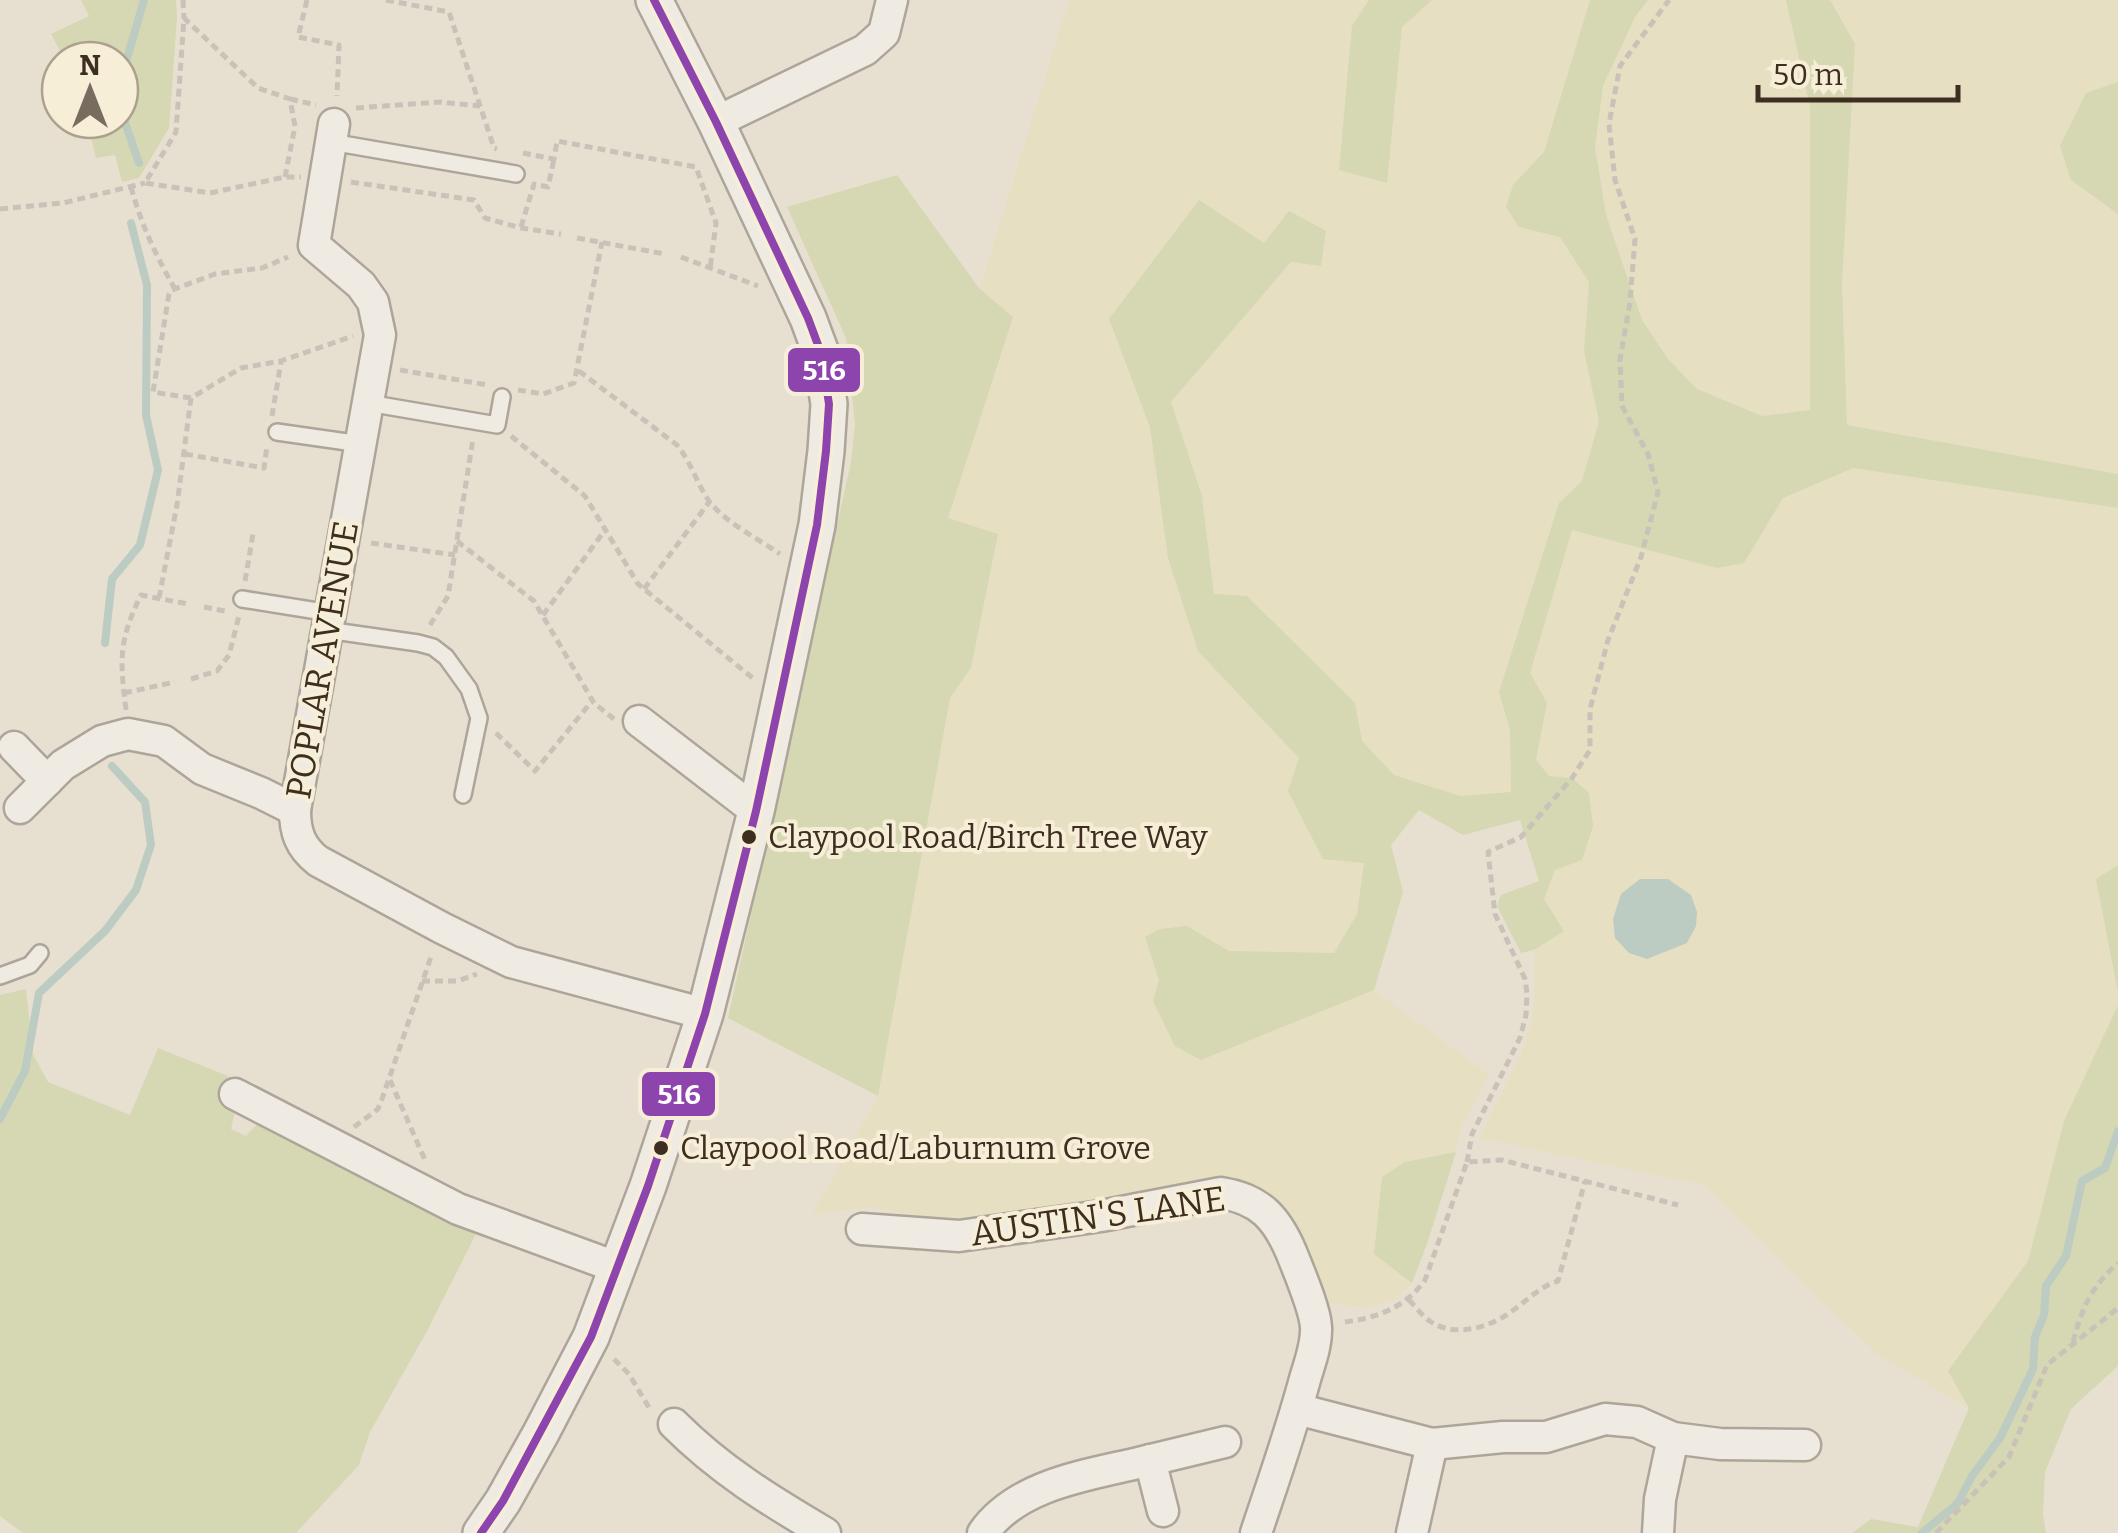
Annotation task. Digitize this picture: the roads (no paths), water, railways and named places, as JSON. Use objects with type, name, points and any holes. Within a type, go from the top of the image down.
[{"type":"street","points":[[480,1533],[541,1434],[591,1337],[648,1186],[704,1014],[780,701],[807,573],[826,451],[829,404],[822,353],[716,122],[654,0]]},
{"type":"street","points":[[716,122],[865,50],[884,33],[892,0]]},
{"type":"street","name":"POPLAR AVENUE","points":[[334,125],[314,245],[361,285],[373,302],[380,335],[295,810],[300,841],[318,861],[511,962],[704,1014]]},
{"type":"street","points":[[639,720],[756,811]]},
{"type":"street","points":[[20,808],[63,765],[102,742],[128,734],[164,740],[202,769],[295,810]]},
{"type":"street","points":[[14,747],[48,781]]},
{"type":"street","points":[[243,1108],[331,1144],[488,1222],[616,1267]]},
{"type":"street","name":"AUSTIN'S LANE","points":[[862,1229],[959,1236],[1101,1216],[1221,1192],[1256,1202],[1287,1242],[1316,1324],[1315,1343],[1297,1408]]},
{"type":"street","points":[[1256,1533],[1297,1408],[1432,1444],[1503,1436],[1546,1438],[1605,1419],[1637,1422],[1672,1438],[1720,1444],[1767,1431],[1805,1444]]},
{"type":"street","points":[[690,1428],[750,1488],[815,1531]]},
{"type":"street","points":[[1658,1533],[1660,1498],[1672,1438]]},
{"type":"street","points":[[982,1533],[1016,1502],[1044,1488],[1225,1442]]},
{"type":"street","points":[[1412,1533],[1432,1444]]},
{"type":"street","points":[[1150,1460],[1163,1511]]},
{"type":"lane","points":[[334,125],[516,174]]},
{"type":"lane","points":[[368,402],[497,425],[502,397]]},
{"type":"lane","points":[[277,432],[361,444]]},
{"type":"lane","points":[[241,606],[418,643],[446,657],[470,689],[479,718],[463,795]]},
{"type":"lane","points":[[0,976],[30,966],[40,954]]},
{"type":"waterway","points":[[139,163],[122,114],[124,69],[144,0]]},
{"type":"waterway","points":[[105,643],[112,579],[140,545],[158,470],[146,415],[147,285],[131,223]]},
{"type":"waterway","points":[[0,1119],[25,1071],[39,993],[105,931],[136,890],[151,845],[145,802],[112,766]]},
{"type":"waterway","points":[[1922,1533],[1958,1503],[2000,1438],[2033,1369],[2046,1286],[2066,1256],[2082,1181],[2105,1168],[2118,1131]]},
{"type":"place","name":"Claypool Road/Birch Tree Way","points":[[749,837]]},
{"type":"place","name":"Claypool Road/Laburnum Grove","points":[[661,1148]]}]
